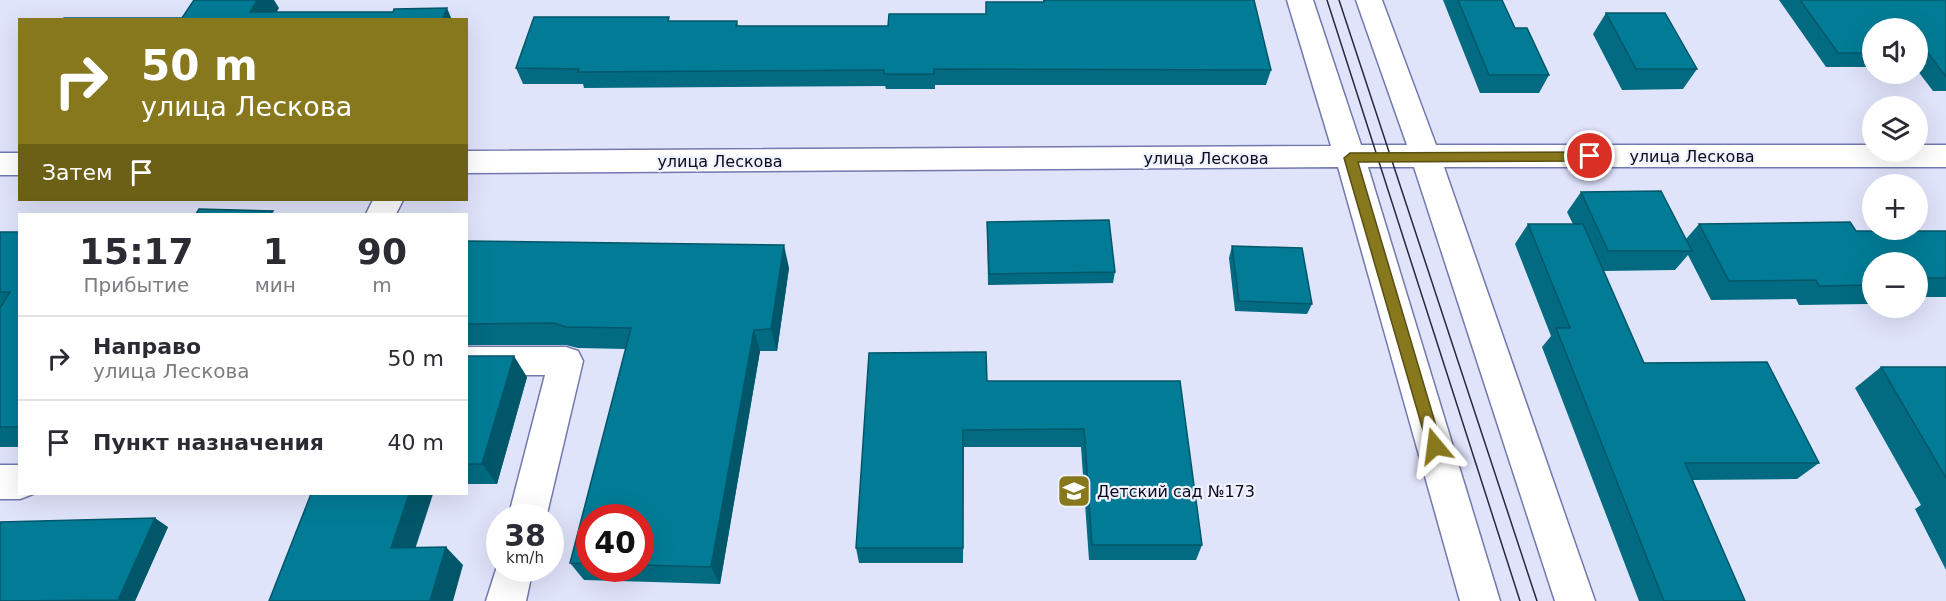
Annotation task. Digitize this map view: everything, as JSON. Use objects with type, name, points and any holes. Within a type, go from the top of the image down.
[{"type":"street","points":[[1300,0],[1350,158],[1480,601]]},
{"type":"street","points":[[1369,0],[1427,156],[1575,601]]},
{"type":"street","name":"улица Лескова","points":[[468,162],[1427,156],[1946,156]]},
{"type":"street","points":[[0,164],[18,164]]},
{"type":"street","points":[[468,361],[566,361],[530,504]]},
{"type":"street","points":[[0,482],[18,482]]},
{"type":"street","points":[[506,601],[511,582]]},
{"type":"building","points":[[194,0],[257,0],[250,12],[393,12],[394,9],[447,8],[443,18],[182,18]]},
{"type":"building","points":[[1044,0],[1254,0],[1271,70],[934,69],[934,74],[884,74],[884,70],[578,72],[579,69],[516,68],[534,17],[669,17],[668,21],[737,21],[736,26],[888,26],[889,14],[986,14],[986,2],[1044,2]]},
{"type":"building","points":[[1458,0],[1502,0],[1515,28],[1527,28],[1549,75],[1489,75]]},
{"type":"building","points":[[1800,0],[1946,0],[1946,77],[1928,53],[1928,18],[1862,18],[1862,53],[1838,53]]},
{"type":"building","points":[[1606,13],[1665,13],[1697,69],[1636,69]]},
{"type":"building","points":[[1661,191],[1692,251],[1608,251],[1581,192]]},
{"type":"building","points":[[199,209],[273,211],[272,213],[197,213]]},
{"type":"building","points":[[1109,220],[1115,272],[989,274],[987,222]]},
{"type":"building","points":[[1850,222],[1856,231],[1862,231],[1862,240],[1928,240],[1928,231],[1946,231],[1946,278],[1928,278],[1928,252],[1862,252],[1862,285],[1819,286],[1816,280],[1729,281],[1699,224]]},
{"type":"building","points":[[1528,224],[1583,224],[1644,363],[1767,362],[1819,463],[1685,463],[1745,601],[1664,601],[1556,328],[1570,328]]},
{"type":"building","points":[[0,232],[18,232],[18,427],[0,427],[0,308],[10,292],[0,292]]},
{"type":"building","points":[[468,241],[784,245],[771,329],[754,330],[711,567],[654,565],[654,504],[585,504],[631,328],[566,327],[554,323],[468,324]]},
{"type":"building","points":[[1232,246],[1302,248],[1312,304],[1239,301]]},
{"type":"building","points":[[986,352],[987,381],[1180,381],[1202,545],[1092,545],[1084,429],[963,430],[963,548],[856,548],[869,353]]},
{"type":"building","points":[[468,356],[514,356],[482,464],[468,464]]},
{"type":"building","points":[[1881,367],[1946,367],[1946,478]]},
{"type":"building","points":[[311,495],[409,495],[391,548],[446,547],[430,601],[269,601]]},
{"type":"building","points":[[155,518],[118,600],[0,601],[0,522]]},
{"type":"building","points":[[576,540],[576,563],[570,563]]},
{"type":"tram line","points":[[1327,0],[1520,601]]},
{"type":"tram line","points":[[1339,0],[1537,601]]},
{"type":"place","name":"Детский сад №173","points":[[1074,491]]},
{"type":"route","points":[[1435,446],[1350,158],[1590,156]]}]
